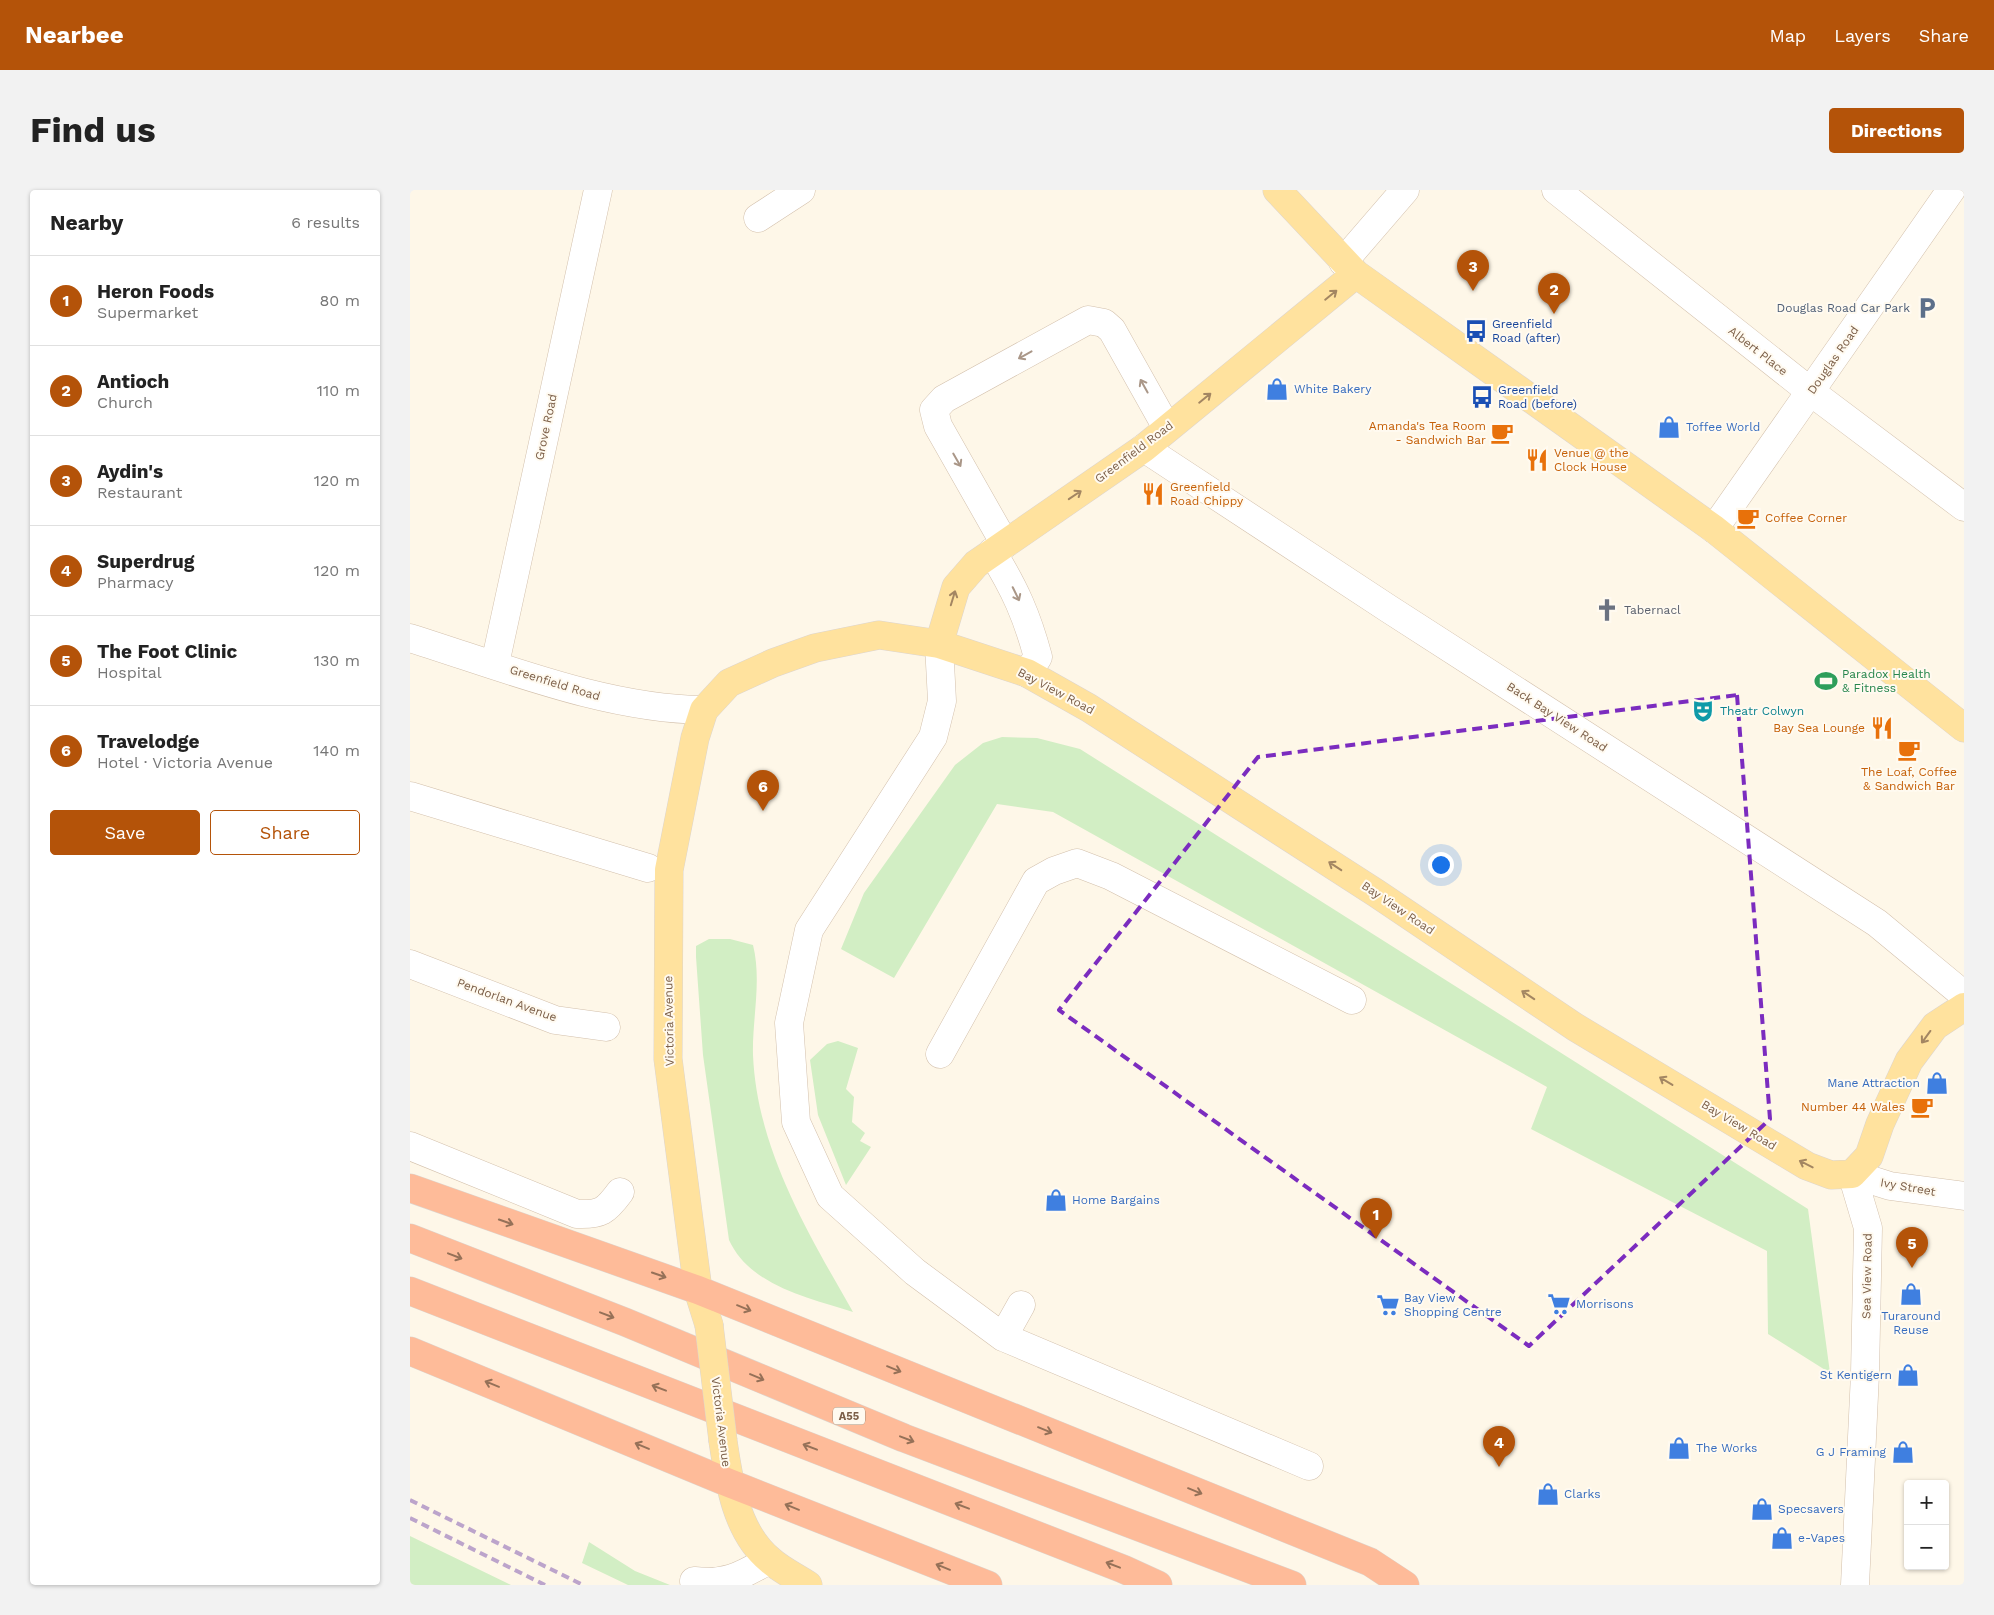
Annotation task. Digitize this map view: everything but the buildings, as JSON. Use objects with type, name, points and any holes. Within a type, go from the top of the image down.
[{"type":"highway","points":[[410,1188],[698,1290],[1370,1562],[1406,1585]]},
{"type":"highway","name":"A55","points":[[410,1238],[625,1322],[904,1438],[1292,1585]]},
{"type":"highway","points":[[410,1291],[1158,1585]]},
{"type":"highway","points":[[410,1351],[729,1483],[988,1585]]},
{"type":"main road","points":[[1277,190],[1349,268],[1714,529],[1964,728]]},
{"type":"main road","name":"Greenfield Road","points":[[939,644],[956,587],[976,564],[1144,448],[1349,268]]},
{"type":"main road","name":"Victoria Avenue","points":[[808,1585],[769,1560],[748,1533],[729,1483],[709,1325],[698,1290],[668,1059],[670,870],[695,738],[704,710],[729,683],[773,663],[815,648],[878,635],[939,644]]},
{"type":"main road","name":"Bay View Road","points":[[939,644],[1026,673],[1089,708],[1182,766],[1575,1026],[1807,1166],[1831,1175],[1852,1174]]},
{"type":"main road","points":[[1852,1174],[1869,1156],[1880,1124],[1909,1062],[1935,1026],[1964,1007]]},
{"type":"street","name":"Grove Road","points":[[495,664],[598,190]]},
{"type":"street","points":[[758,218],[801,190]]},
{"type":"street","points":[[1349,268],[1405,190]]},
{"type":"street","name":"Albert Place","points":[[1556,190],[1811,392],[1964,507]]},
{"type":"street","name":"Douglas Road","points":[[1714,529],[1951,190]]},
{"type":"street","points":[[1026,673],[1038,658],[1027,616],[1008,576],[998,548],[938,426],[934,410],[944,399],[1088,320],[1104,324],[1112,330],[1167,428]]},
{"type":"street","name":"Back Bay View Road","points":[[1144,448],[1389,609],[1876,923],[1964,995]]},
{"type":"street","name":"Greenfield Road","points":[[410,638],[608,699],[661,709],[704,710]]},
{"type":"street","points":[[939,644],[942,701],[933,737],[809,930],[788,1024],[796,1122],[830,1196],[916,1272],[1003,1337],[1309,1466]]},
{"type":"street","points":[[410,796],[648,868]]},
{"type":"street","points":[[940,1054],[1036,881],[1054,871],[1077,863],[1111,876],[1352,1000]]},
{"type":"street","name":"Pendorlan Avenue","points":[[410,964],[555,1020],[606,1027]]},
{"type":"street","points":[[410,1146],[577,1214],[594,1214],[608,1208],[620,1192]]},
{"type":"street","name":"Ivy Street","points":[[1852,1174],[1890,1186],[1964,1196]]},
{"type":"street","name":"Sea View Road","points":[[1852,1174],[1868,1228],[1865,1374],[1855,1585]]},
{"type":"street","points":[[1003,1337],[1021,1305]]},
{"type":"street","points":[[694,1581],[714,1584],[739,1577],[769,1560]]},
{"type":"highlighted area","points":[[1737,695],[1770,1119],[1529,1346],[1059,1010],[1258,757]]},
{"type":"green space","points":[[1002,737],[1037,738],[1080,749],[1808,1209],[1830,1373],[1768,1334],[1767,1251],[1531,1129],[1547,1087],[1053,812],[997,804],[894,978],[841,949],[864,893],[955,765],[983,743]]},
{"type":"green space","points":[[709,939],[730,939],[753,945],[756,959],[757,986],[753,1055],[757,1090],[764,1124],[775,1157],[803,1221],[853,1312],[800,1295],[766,1279],[751,1269],[739,1256],[729,1240],[703,1055],[696,957],[696,946]]},
{"type":"green space","points":[[838,1041],[858,1048],[846,1089],[854,1097],[852,1122],[865,1133],[860,1141],[871,1147],[846,1185],[818,1115],[810,1060],[827,1044]]},
{"type":"green space","points":[[410,1536],[511,1585],[410,1585]]},
{"type":"green space","points":[[589,1542],[635,1571],[670,1585],[628,1585],[582,1563]]},
{"type":"railway","points":[[410,1500],[583,1585]]},
{"type":"railway","points":[[410,1518],[545,1585]]},
{"type":"place","name":"Aydin's","points":[[1473,291]]},
{"type":"place","name":"Douglas Road Car Park","points":[[1927,308]]},
{"type":"place","name":"Antioch","points":[[1554,314]]},
{"type":"place","name":"Greenfield Road (after)","points":[[1476,331]]},
{"type":"place","name":"White Bakery","points":[[1277,389]]},
{"type":"place","name":"Greenfield Road (before)","points":[[1482,397]]},
{"type":"place","name":"Toffee World","points":[[1669,427]]},
{"type":"place","name":"Amanda's Tea Room - Sandwich Bar","points":[[1502,433]]},
{"type":"place","name":"Venue @ the Clock House","points":[[1537,460]]},
{"type":"place","name":"Greenfield Road Chippy","points":[[1153,494]]},
{"type":"place","name":"Coffee Corner","points":[[1748,518]]},
{"type":"place","name":"Tabernacl","points":[[1607,610]]},
{"type":"place","name":"Paradox Health & Fitness","points":[[1826,681]]},
{"type":"place","name":"Theatr Colwyn","points":[[1703,711]]},
{"type":"place","name":"Bay Sea Lounge","points":[[1882,728]]},
{"type":"place","name":"The Loaf, Coffee & Sandwich Bar","points":[[1909,750]]},
{"type":"place","name":"Travelodge","points":[[763,811]]},
{"type":"place","name":"Mane Attraction","points":[[1937,1083]]},
{"type":"place","name":"Number 44 Wales","points":[[1922,1107]]},
{"type":"place","name":"Home Bargains","points":[[1056,1200]]},
{"type":"place","name":"Heron Foods","points":[[1376,1239]]},
{"type":"place","name":"The Foot Clinic","points":[[1912,1268]]},
{"type":"place","name":"Turaround Reuse","points":[[1911,1294]]},
{"type":"place","name":"Morrisons","points":[[1559,1304]]},
{"type":"place","name":"Bay View Shopping Centre","points":[[1388,1305]]},
{"type":"place","name":"St Kentigern","points":[[1908,1375]]},
{"type":"place","name":"The Works","points":[[1679,1448]]},
{"type":"place","name":"G J Framing","points":[[1903,1452]]},
{"type":"place","name":"Superdrug","points":[[1499,1467]]},
{"type":"place","name":"Clarks","points":[[1548,1494]]},
{"type":"place","name":"Specsavers","points":[[1762,1509]]},
{"type":"place","name":"e-Vapes","points":[[1782,1538]]}]
